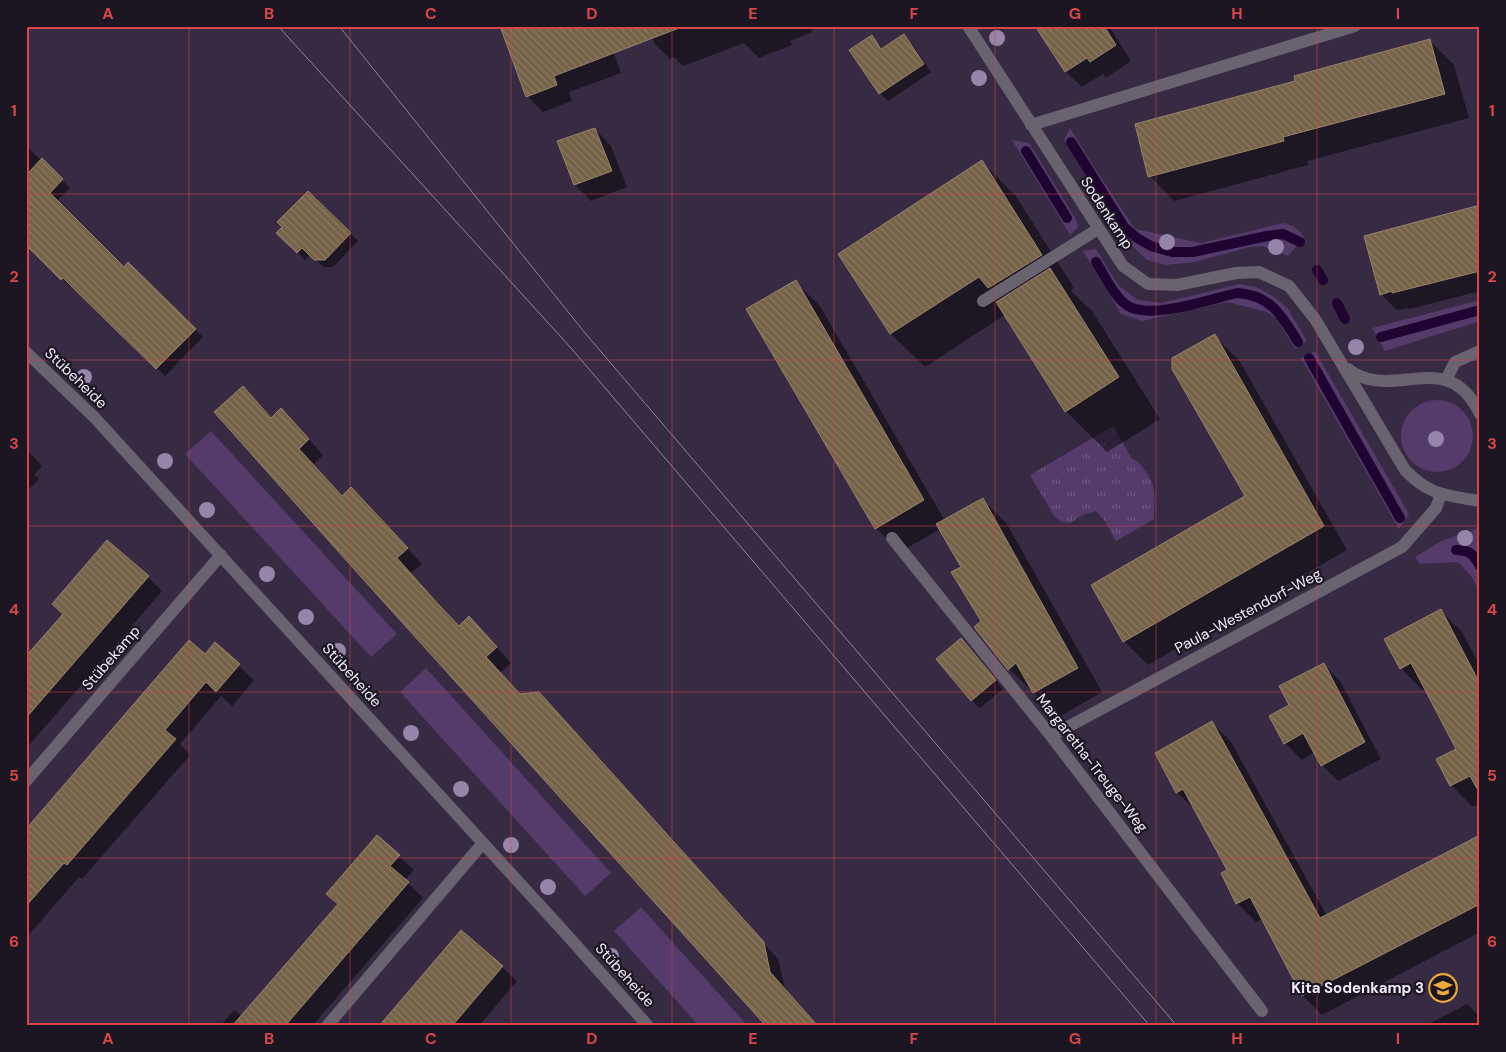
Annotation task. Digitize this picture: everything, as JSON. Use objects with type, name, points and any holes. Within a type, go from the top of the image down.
[{"type":"street","name":"Sodenkamp","points":[[968,26],[1123,266],[1148,284],[1178,285],[1236,273],[1259,272],[1289,286],[1315,319],[1405,470],[1417,482],[1432,491],[1480,501]]},
{"type":"street","points":[[1031,126],[1355,26]]},
{"type":"street","points":[[984,302],[1098,229]]},
{"type":"street","points":[[1446,380],[1455,362],[1480,351]]},
{"type":"street","name":"Stübeheide","points":[[26,352],[95,418],[648,1026]]},
{"type":"street","name":"Sodenkamp","points":[[1344,366],[1367,380],[1435,378],[1446,380],[1464,390],[1480,414]]},
{"type":"street","name":"Paula-Westendorf-Weg","points":[[1051,736],[1402,547],[1436,508],[1442,494]]},
{"type":"street","name":"Margaretha-Treuge-Weg","points":[[892,538],[1051,736],[1262,1011]]},
{"type":"street","name":"Stübekamp","points":[[26,782],[220,555]]},
{"type":"street","points":[[327,1026],[483,843]]},
{"type":"green space","points":[[1070,128],[1135,229],[1201,243],[1283,223],[1295,228],[1304,237],[1288,256],[1262,246],[1250,247],[1195,262],[1165,265],[1147,260],[1128,242],[1064,140]]},
{"type":"green space","points":[[1012,140],[1029,143],[1077,221],[1078,227],[1070,235]]},
{"type":"green space","points":[[1096,249],[1118,285],[1138,300],[1161,303],[1240,284],[1256,287],[1276,298],[1288,309],[1307,341],[1295,349],[1277,319],[1267,312],[1227,302],[1142,321],[1121,314],[1083,251]]},
{"type":"green space","points":[[1480,300],[1480,321],[1385,351],[1372,328]]},
{"type":"green space","points":[[1315,351],[1409,514],[1399,529],[1301,358]]},
{"type":"green space","points":[[1437,400],[1457,406],[1467,416],[1473,436],[1467,456],[1457,466],[1437,472],[1417,466],[1407,456],[1401,436],[1407,416],[1417,406]]},
{"type":"green space","points":[[1113,426],[1132,459],[1139,463],[1148,475],[1155,499],[1154,519],[1116,541],[1104,520],[1096,511],[1082,515],[1070,523],[1062,522],[1054,516],[1030,475]]},
{"type":"green space","points":[[211,431],[397,634],[371,657],[185,454]]},
{"type":"green space","points":[[1480,528],[1480,592],[1471,576],[1458,562],[1420,564],[1415,557],[1443,540]]},
{"type":"green space","points":[[426,668],[611,873],[585,896],[400,692]]},
{"type":"green space","points":[[641,907],[748,1026],[699,1026],[614,931]]},
{"type":"building","points":[[500,26],[679,26],[679,28],[554,76],[557,85],[526,97]]},
{"type":"building","points":[[1035,26],[1104,26],[1116,45],[1090,62],[1087,58],[1065,72]]},
{"type":"building","points":[[904,34],[924,64],[879,94],[849,50],[872,35],[881,49]]},
{"type":"building","points":[[1430,39],[1445,94],[1283,137],[1284,141],[1148,177],[1135,124],[1295,81],[1294,76]]},
{"type":"building","points":[[595,128],[612,171],[574,185],[557,141]]},
{"type":"building","points":[[42,158],[63,179],[50,193],[124,267],[128,262],[196,329],[156,369],[63,278],[61,280],[26,245],[26,169],[29,172]]},
{"type":"building","points":[[982,160],[1042,255],[988,288],[979,277],[890,334],[838,254]]},
{"type":"building","points":[[308,191],[351,233],[325,260],[314,260],[302,248],[297,253],[276,233],[282,227],[277,222]]},
{"type":"building","points":[[1480,205],[1480,271],[1380,295],[1364,236]]},
{"type":"building","points":[[1050,268],[1119,377],[1065,412],[996,302]]},
{"type":"building","points":[[796,280],[924,500],[875,529],[746,309]]},
{"type":"building","points":[[1215,334],[1324,526],[1123,642],[1091,585],[1245,496],[1172,369],[1172,358]]},
{"type":"building","points":[[243,386],[271,418],[281,408],[309,439],[299,449],[342,496],[351,487],[408,548],[397,558],[439,605],[459,626],[469,616],[497,647],[486,657],[520,694],[539,692],[764,942],[770,972],[818,1026],[766,1026],[354,569],[214,412]]},
{"type":"building","points":[[983,498],[1078,668],[1033,693],[1016,663],[1008,670],[974,627],[981,621],[951,572],[961,567],[936,524]]},
{"type":"building","points":[[107,540],[149,576],[26,718],[26,656],[63,614],[52,604]]},
{"type":"building","points":[[1441,609],[1480,684],[1480,794],[1470,776],[1450,786],[1436,759],[1456,749],[1411,663],[1400,669],[1384,639]]},
{"type":"building","points":[[961,638],[996,680],[971,701],[936,659]]},
{"type":"building","points":[[189,640],[205,654],[215,642],[240,664],[216,692],[206,682],[165,730],[176,739],[67,865],[64,863],[26,906],[26,829]]},
{"type":"building","points":[[1324,663],[1365,742],[1321,766],[1303,733],[1284,744],[1269,716],[1289,705],[1279,686]]},
{"type":"building","points":[[1212,721],[1320,918],[1480,835],[1480,904],[1302,996],[1250,897],[1236,904],[1221,873],[1227,870],[1183,789],[1176,793],[1155,753]]},
{"type":"building","points":[[377,835],[400,855],[390,866],[409,882],[285,1026],[232,1026],[338,904],[326,894]]},
{"type":"building","points":[[461,930],[503,966],[452,1026],[379,1026]]},
{"type":"waterway","points":[[1071,142],[1124,227],[1137,238],[1151,246],[1172,252],[1193,252],[1283,234],[1300,242]]},
{"type":"waterway","points":[[1026,151],[1067,218]]},
{"type":"waterway","points":[[1096,262],[1114,292],[1128,306],[1138,310],[1166,310],[1237,293],[1249,295],[1259,298],[1274,308],[1298,342]]},
{"type":"waterway","points":[[1317,270],[1323,280]]},
{"type":"waterway","points":[[1337,303],[1345,319]]},
{"type":"waterway","points":[[1381,337],[1480,310]]},
{"type":"waterway","points":[[1309,358],[1400,518]]},
{"type":"waterway","points":[[1456,550],[1471,554],[1480,566]]},
{"type":"tram line","points":[[278,26],[571,348],[1150,1026]]},
{"type":"tram line","points":[[339,26],[585,333],[1177,1026]]},
{"type":"place","name":"Kita Sodenkamp 3","points":[[1443,988]]}]
